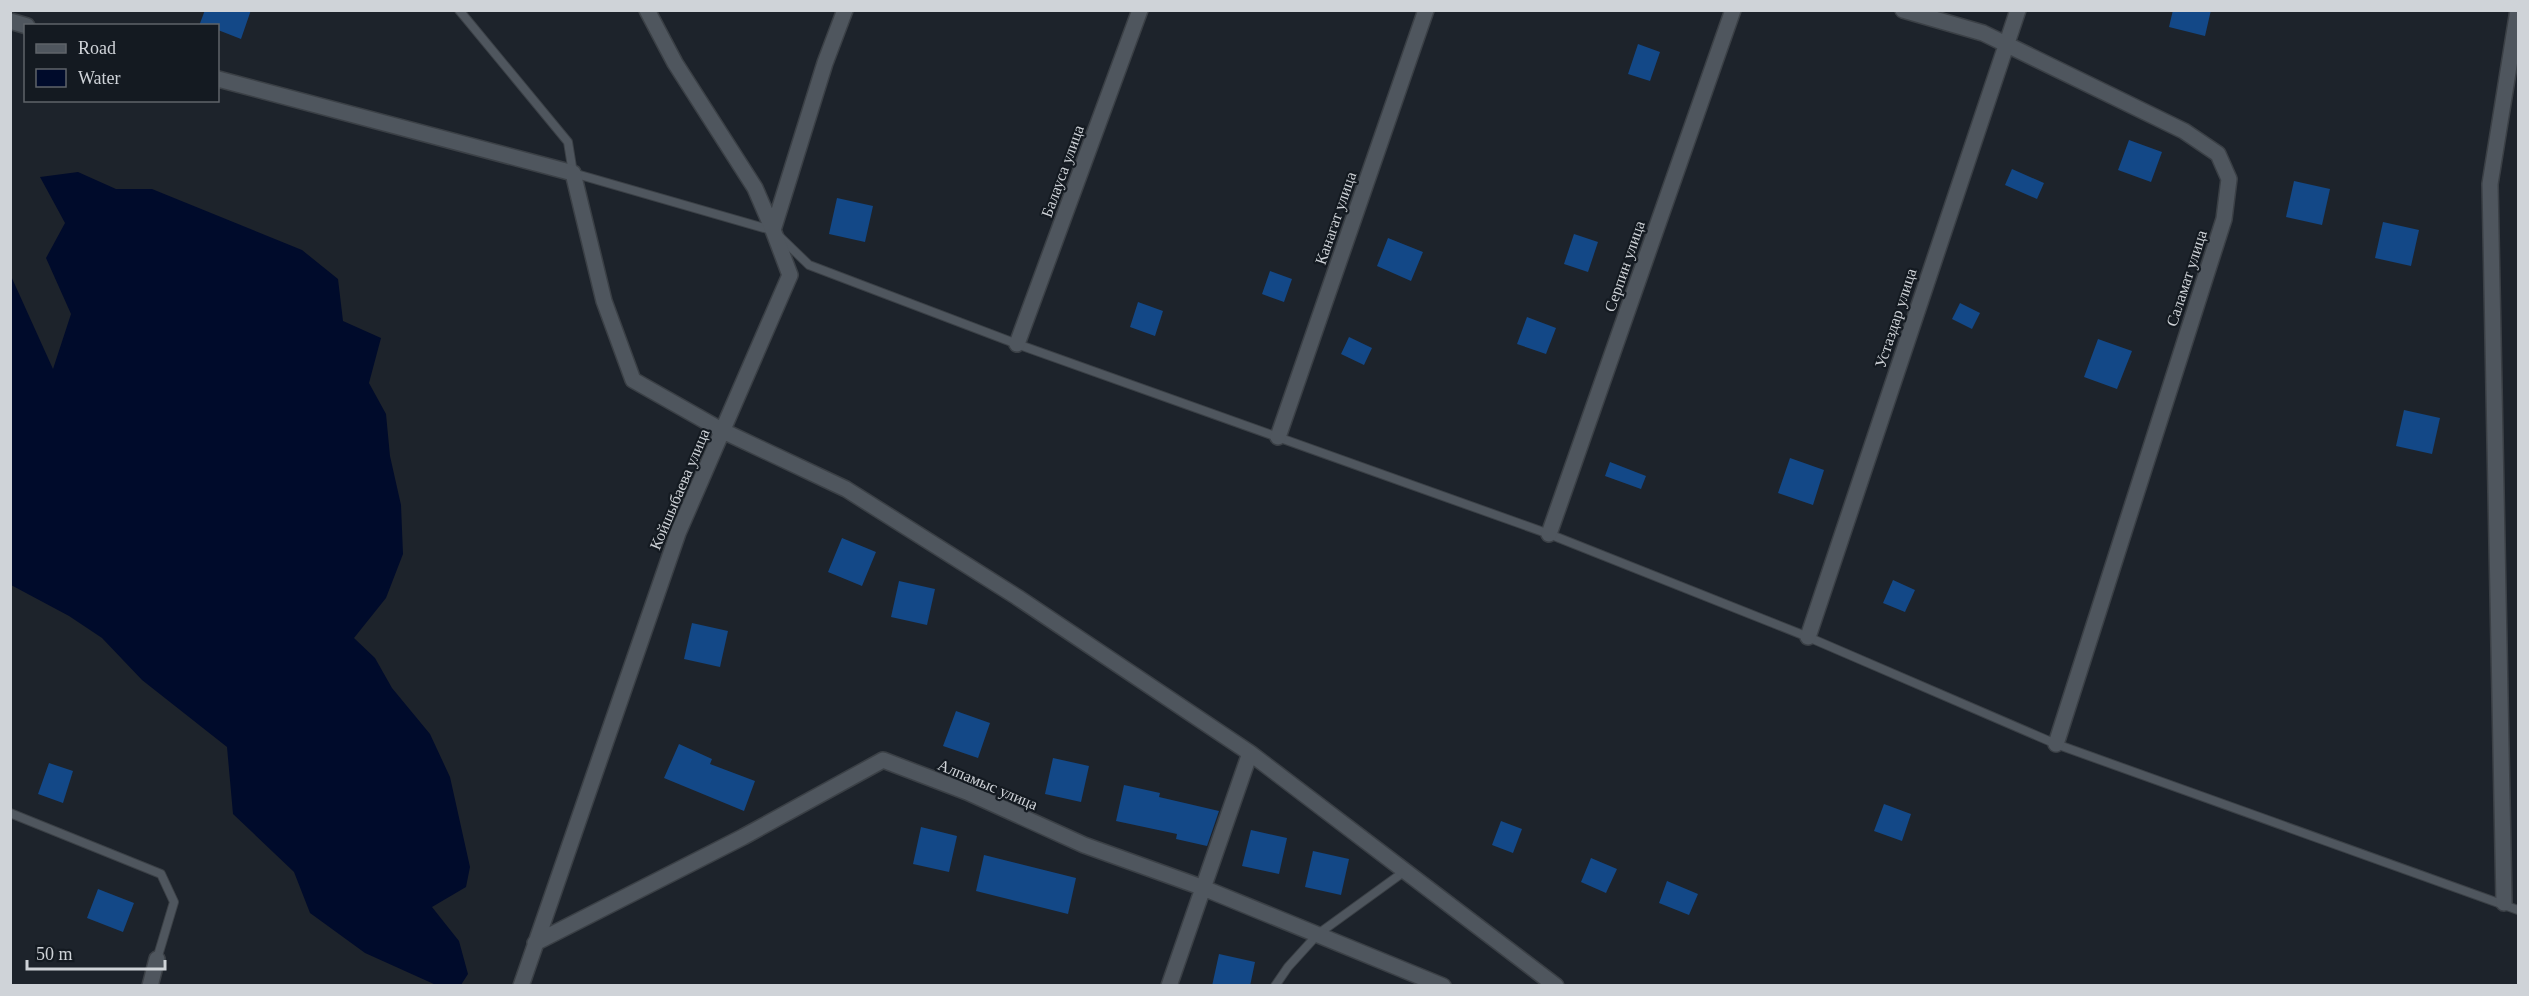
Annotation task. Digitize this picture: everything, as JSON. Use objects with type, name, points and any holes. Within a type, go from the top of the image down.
[{"type":"street","name":"Койшыбаева улица","points":[[521,986],[678,533],[790,275],[755,188],[675,63],[647,10]]},
{"type":"street","points":[[773,230],[825,63],[845,10]]},
{"type":"street","name":"Балауса улица","points":[[1017,345],[1140,10]]},
{"type":"street","name":"Канагат улица","points":[[1278,437],[1426,10]]},
{"type":"street","name":"Серпин улица","points":[[1549,534],[1733,10]]},
{"type":"street","name":"Саламат улица","points":[[1903,10],[1983,33],[2184,131],[2218,154],[2229,179],[2224,219],[2056,744]]},
{"type":"street","name":"Устаздар улица","points":[[1808,637],[2018,10]]},
{"type":"street","points":[[2504,903],[2490,184],[2518,10]]},
{"type":"street","points":[[219,79],[573,173],[604,301],[633,380],[723,431],[846,489],[1017,597],[1250,753],[1556,986]]},
{"type":"street","points":[[1169,986],[1201,887],[1250,753]]},
{"type":"street","name":"Алпамыс улица","points":[[535,943],[742,837],[883,760],[966,792],[1084,845],[1201,887],[1443,986]]},
{"type":"street","points":[[150,986],[157,959]]},
{"type":"lane","points":[[459,10],[568,142],[573,173],[773,230],[809,265],[1017,345],[1549,534],[1808,637],[2056,744],[2504,903],[2518,910]]},
{"type":"lane","points":[[10,813],[161,874],[174,902],[157,959]]},
{"type":"lane","points":[[1275,986],[1288,967],[1318,934],[1406,870]]},
{"type":"water","points":[[78,172],[116,189],[152,189],[302,250],[338,279],[343,321],[381,338],[369,383],[386,414],[390,456],[401,505],[403,554],[386,598],[354,638],[375,658],[392,688],[430,734],[450,777],[470,867],[466,887],[432,907],[459,941],[468,974],[461,985],[436,985],[365,953],[310,913],[294,872],[233,814],[227,747],[142,680],[102,638],[69,616],[11,585],[11,276],[53,369],[71,314],[46,258],[65,223],[40,177]]},
{"type":"building","points":[[205,10],[251,10],[241,39],[219,30],[219,24],[200,24]]},
{"type":"building","points":[[2173,10],[2211,10],[2205,36],[2169,27]]},
{"type":"building","points":[[1638,44],[1660,52],[1650,81],[1628,74]]},
{"type":"building","points":[[2129,140],[2162,152],[2151,182],[2118,170]]},
{"type":"building","points":[[2012,169],[2044,183],[2037,199],[2005,185]]},
{"type":"building","points":[[2294,181],[2330,189],[2322,225],[2286,217]]},
{"type":"building","points":[[837,198],[873,206],[865,242],[829,234]]},
{"type":"building","points":[[2383,222],[2419,230],[2411,266],[2375,258]]},
{"type":"building","points":[[1574,234],[1598,242],[1588,272],[1564,264]]},
{"type":"building","points":[[1388,238],[1423,252],[1411,281],[1377,266]]},
{"type":"building","points":[[1270,271],[1292,279],[1284,302],[1262,294]]},
{"type":"building","points":[[1138,302],[1163,311],[1155,336],[1130,327]]},
{"type":"building","points":[[1960,303],[1980,313],[1972,329],[1952,319]]},
{"type":"building","points":[[1527,317],[1556,328],[1546,354],[1517,344]]},
{"type":"building","points":[[1349,337],[1372,348],[1364,365],[1341,354]]},
{"type":"building","points":[[2098,339],[2132,351],[2117,389],[2084,377]]},
{"type":"building","points":[[2404,410],[2440,418],[2432,454],[2396,446]]},
{"type":"building","points":[[1790,458],[1824,470],[1813,505],[1778,493]]},
{"type":"building","points":[[1610,462],[1646,476],[1641,489],[1605,476]]},
{"type":"building","points":[[842,538],[876,552],[862,586],[828,572]]},
{"type":"building","points":[[1893,580],[1915,590],[1905,612],[1883,603]]},
{"type":"building","points":[[899,581],[935,589],[927,625],[891,617]]},
{"type":"building","points":[[692,623],[728,631],[720,667],[684,659]]},
{"type":"building","points":[[956,711],[990,723],[978,758],[943,746]]},
{"type":"building","points":[[679,744],[712,759],[710,764],[755,781],[744,811],[664,778]]},
{"type":"building","points":[[1053,758],[1089,766],[1081,802],[1045,794]]},
{"type":"building","points":[[49,763],[73,771],[63,803],[38,794]]},
{"type":"building","points":[[1124,785],[1160,793],[1159,797],[1219,811],[1207,846],[1176,839],[1177,834],[1116,821]]},
{"type":"building","points":[[1884,804],[1911,814],[1902,841],[1874,831]]},
{"type":"building","points":[[1501,821],[1522,829],[1513,853],[1492,845]]},
{"type":"building","points":[[921,827],[957,836],[949,872],[913,864]]},
{"type":"building","points":[[1251,830],[1287,838],[1279,874],[1242,866]]},
{"type":"building","points":[[1313,851],[1349,859],[1341,895],[1305,887]]},
{"type":"building","points":[[984,855],[1076,878],[1068,914],[976,891]]},
{"type":"building","points":[[1591,858],[1617,869],[1606,893],[1581,882]]},
{"type":"building","points":[[1667,881],[1698,894],[1689,915],[1659,903]]},
{"type":"building","points":[[98,889],[134,903],[123,932],[87,918]]},
{"type":"building","points":[[1219,954],[1255,962],[1250,986],[1212,986]]}]
